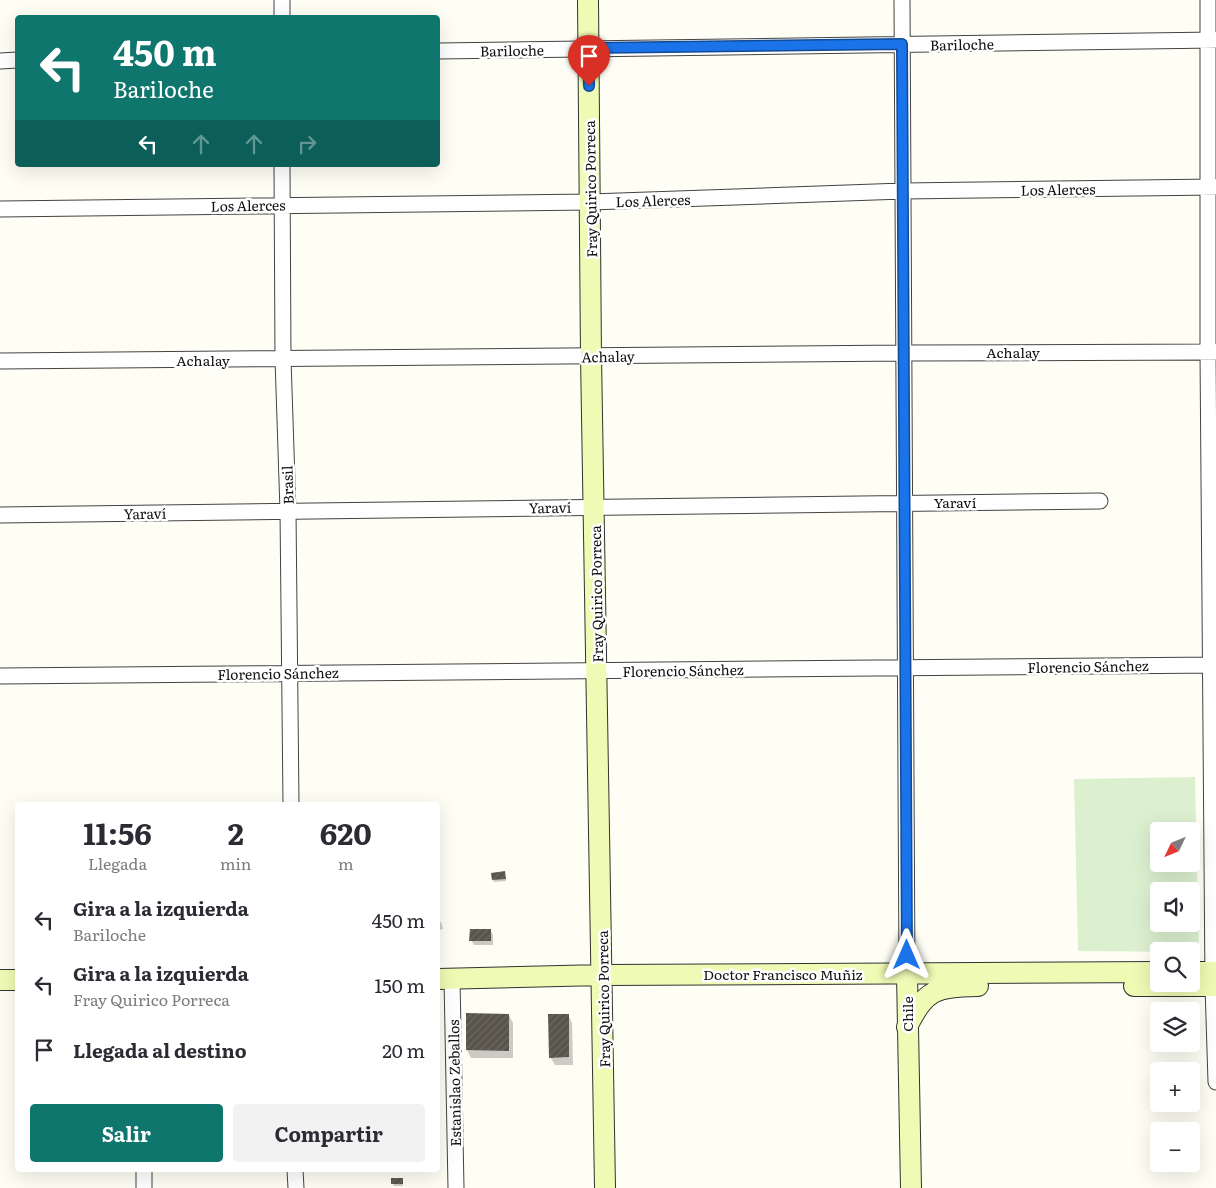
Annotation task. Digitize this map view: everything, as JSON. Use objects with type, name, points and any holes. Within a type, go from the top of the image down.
[{"type":"main road","name":"Fray Quirico Porreca","points":[[588,0],[591,356],[605,1188]]},
{"type":"main road","name":"Doctor Francisco Muñiz","points":[[445,978],[602,975],[1150,972]]},
{"type":"main road","name":"Chile","points":[[907,974],[911,1188]]},
{"type":"main road","points":[[1200,975],[1215,979]]},
{"type":"main road","points":[[907,1027],[918,1006],[934,991],[956,986],[1215,979]]},
{"type":"main road","points":[[0,980],[15,980]]},
{"type":"street","points":[[282,0],[282,15]]},
{"type":"street","name":"Chile","points":[[902,0],[907,668],[907,974]]},
{"type":"street","points":[[1208,0],[1212,40],[1216,1082]]},
{"type":"street","name":"Bariloche","points":[[440,51],[1212,40]]},
{"type":"street","points":[[0,60],[15,60]]},
{"type":"street","name":"Brasil","points":[[282,167],[283,359],[288,511],[291,802]]},
{"type":"street","name":"Los Alerces","points":[[0,209],[282,204],[590,202],[903,191],[1212,187]]},
{"type":"street","name":"Achalay","points":[[0,360],[283,359],[905,352],[1212,352]]},
{"type":"street","name":"Yaraví","points":[[0,515],[1100,501]]},
{"type":"street","name":"Florencio Sánchez","points":[[0,676],[1214,665]]},
{"type":"street","name":"Estanislao Zeballos","points":[[445,978],[456,1188]]},
{"type":"street","points":[[144,1172],[144,1188]]},
{"type":"street","points":[[295,1172],[296,1188]]},
{"type":"green space","points":[[1195,777],[1196,822],[1150,822],[1150,872],[1197,872],[1197,882],[1150,882],[1150,932],[1199,932],[1199,942],[1150,942],[1150,952],[1078,951],[1074,779]]},
{"type":"building","points":[[505,871],[506,879],[492,880],[491,873]]},
{"type":"building","points":[[470,929],[491,929],[491,941],[469,941]]},
{"type":"building","points":[[466,1013],[509,1014],[509,1051],[466,1050]]},
{"type":"building","points":[[548,1014],[569,1014],[569,1057],[549,1058]]},
{"type":"building","points":[[391,1178],[403,1178],[403,1184],[391,1184]]},
{"type":"route","points":[[589,86],[588,48],[902,44],[907,668],[907,955]]}]
